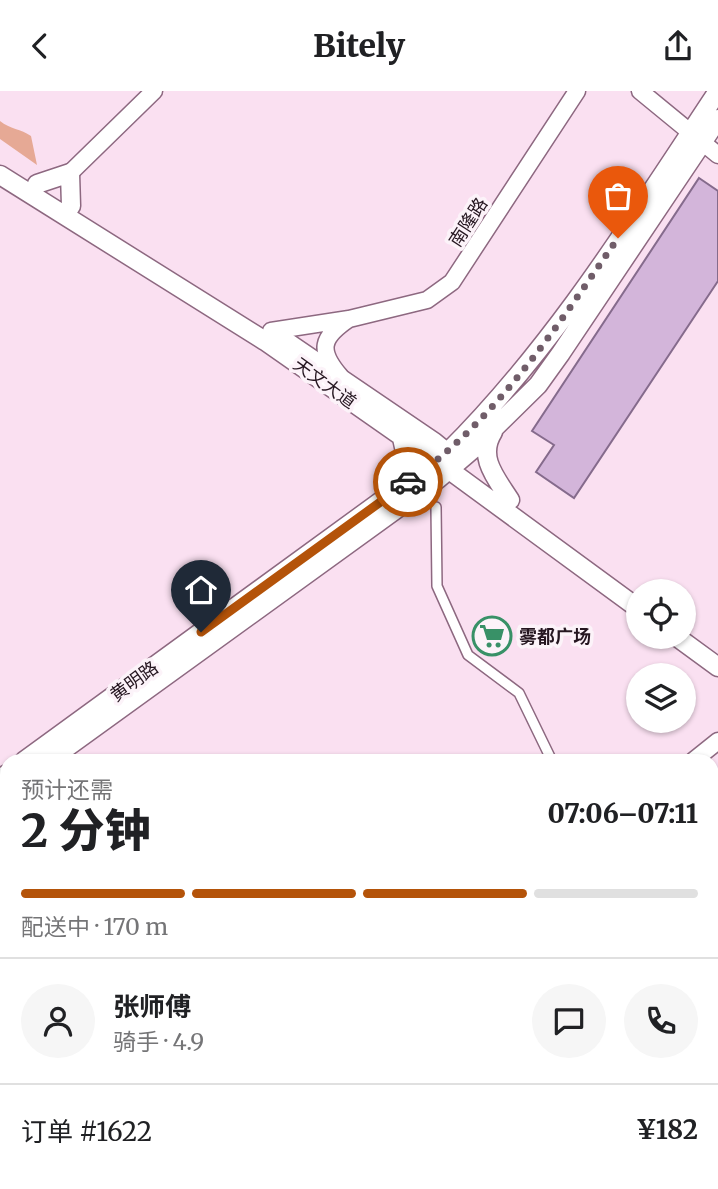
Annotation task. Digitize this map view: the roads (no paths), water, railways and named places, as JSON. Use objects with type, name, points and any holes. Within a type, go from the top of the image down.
[{"type":"main road","points":[[447,461],[497,426],[538,385],[561,353],[696,138],[718,91]]},
{"type":"main road","points":[[447,461],[545,343],[696,138],[718,119]]},
{"type":"main road","name":"天文大道","points":[[0,161],[341,378],[626,599]]},
{"type":"main road","points":[[37,184],[70,173],[71,206]]},
{"type":"main road","name":"天文大道","points":[[0,174],[265,341],[402,438],[447,461],[510,500],[626,585]]},
{"type":"main road","points":[[545,343],[538,362],[541,369],[548,367],[561,353]]},
{"type":"main road","points":[[497,426],[486,443],[488,464],[510,500]]},
{"type":"main road","points":[[401,487],[407,461],[402,438]]},
{"type":"main road","name":"黄明路","points":[[34,754],[401,487],[447,461]]},
{"type":"main road","name":"黄明路","points":[[58,754],[438,479],[447,461]]},
{"type":"main road","points":[[696,637],[718,653]]},
{"type":"main road","points":[[693,649],[718,667]]},
{"type":"street","points":[[70,173],[154,91]]},
{"type":"street","name":"南隆路","points":[[271,331],[349,319],[427,300],[452,282],[577,91]]},
{"type":"street","points":[[640,91],[718,155]]},
{"type":"street","points":[[341,378],[328,362],[325,343],[334,329],[349,319]]},
{"type":"street","points":[[436,507],[437,586],[468,655],[519,692],[550,754]]},
{"type":"street","points":[[703,754],[718,741]]},
{"type":"place","name":"雾都广场","points":[[492,636]]}]
